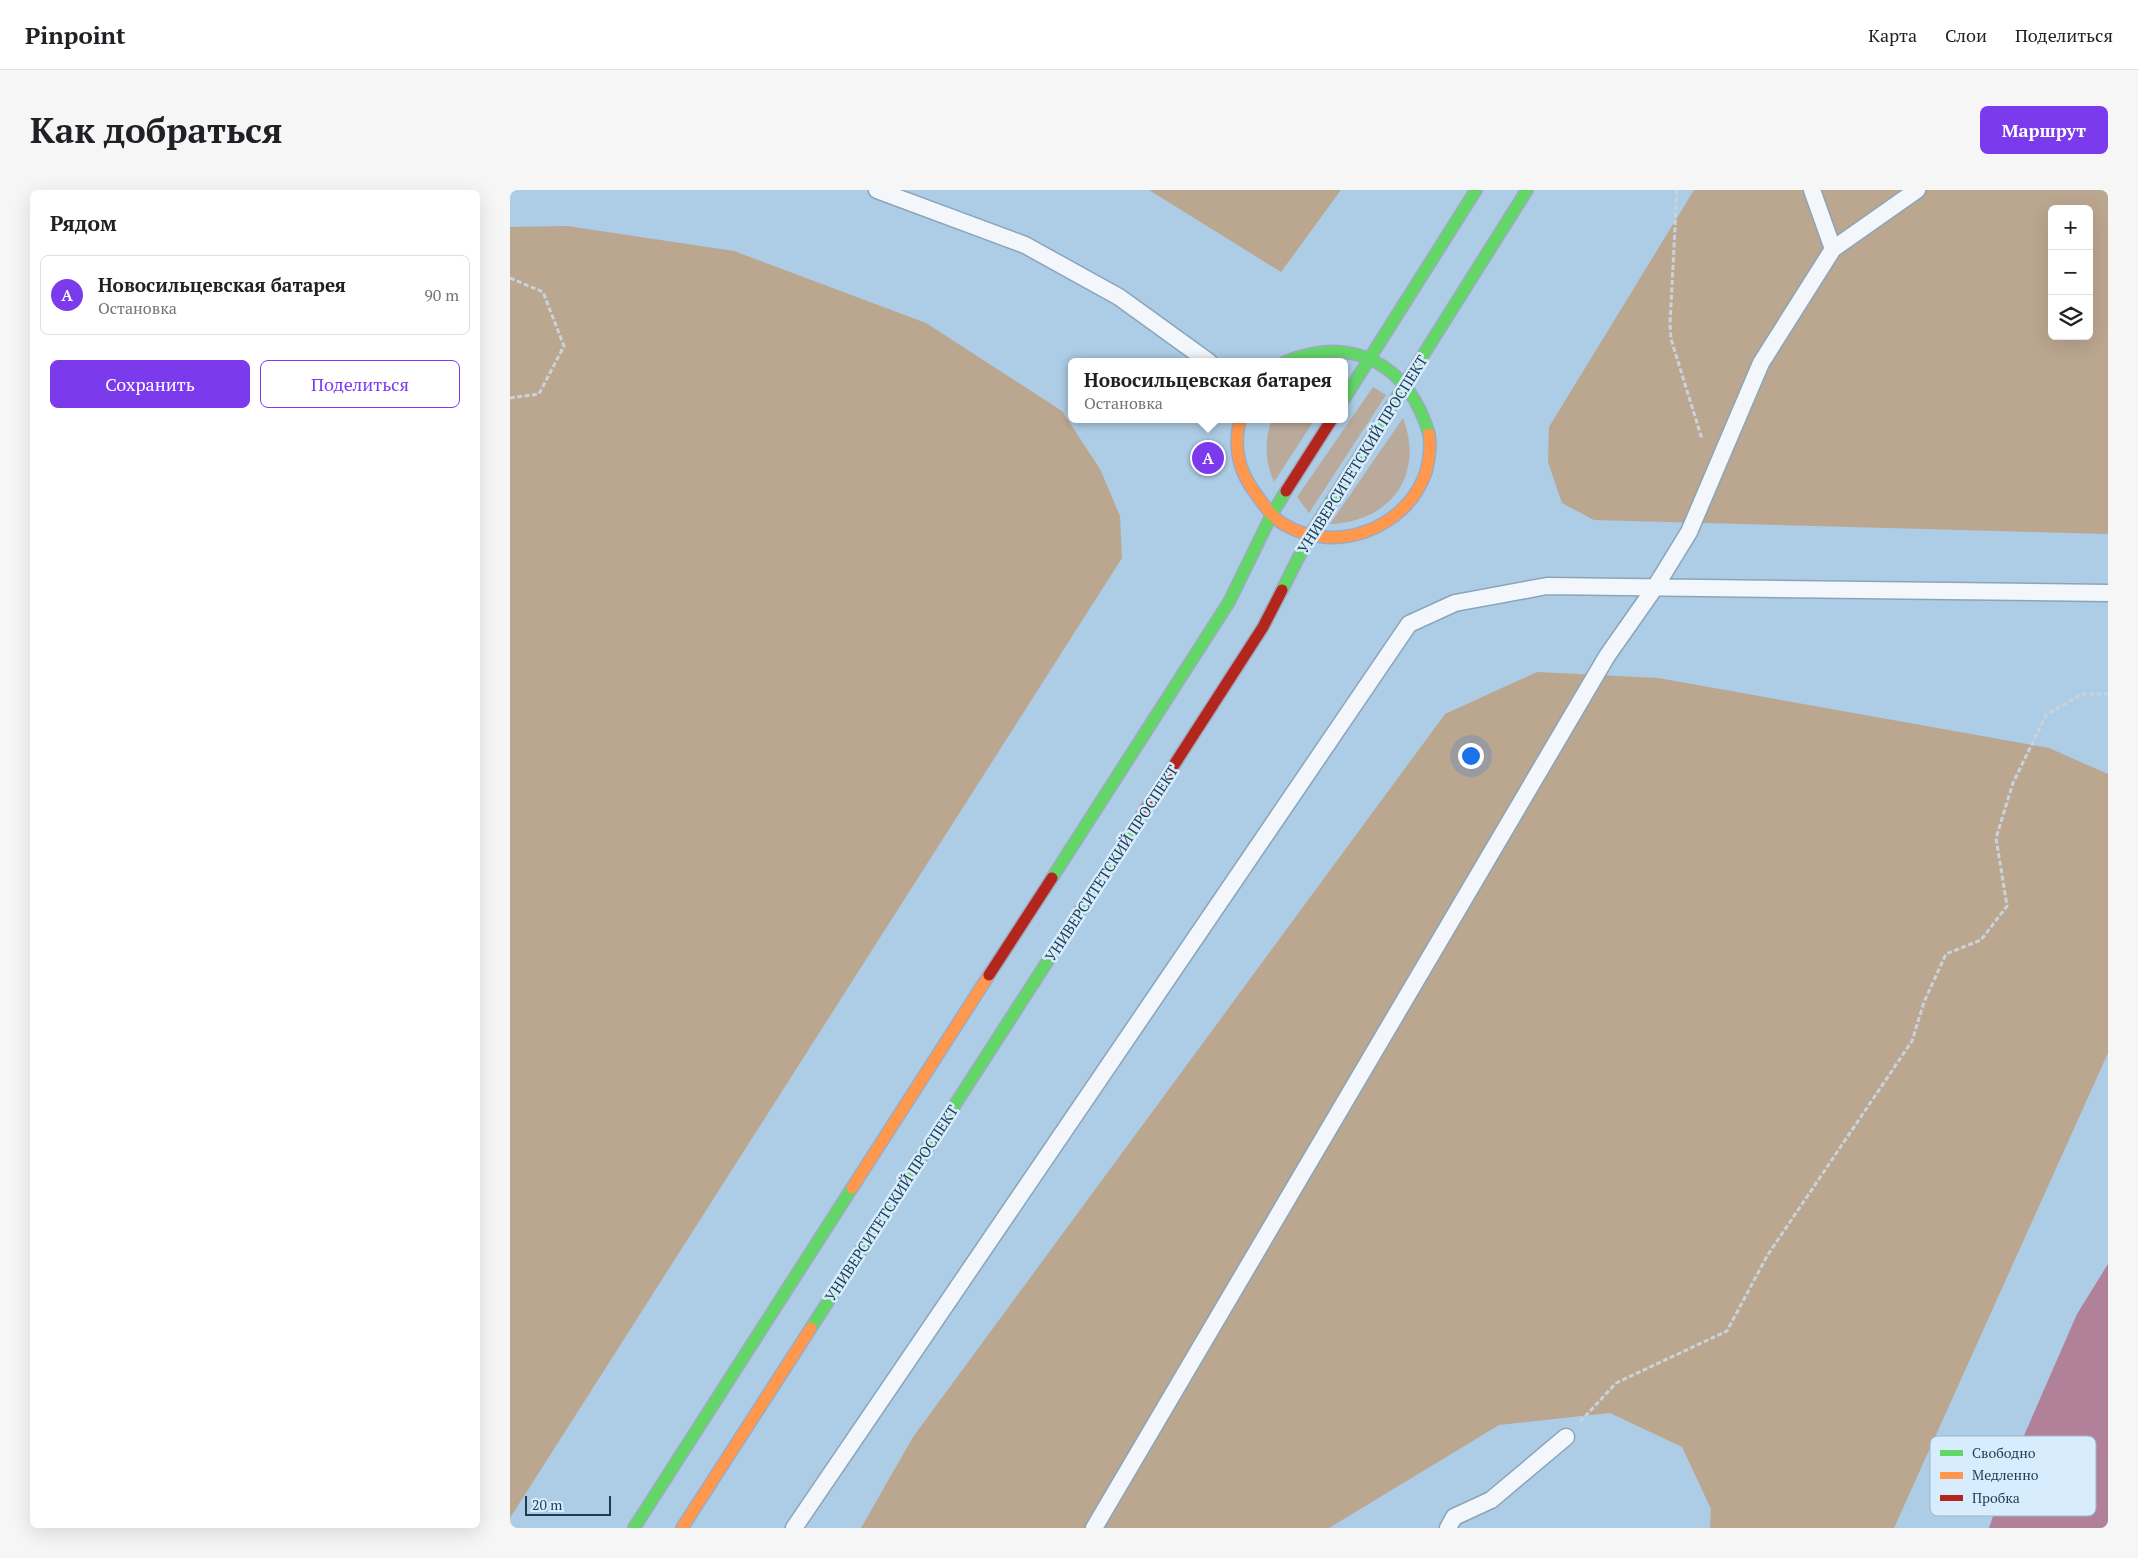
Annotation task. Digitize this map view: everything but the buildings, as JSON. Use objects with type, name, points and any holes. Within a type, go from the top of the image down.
[{"type":"main road","points":[[1348,394],[1476,190]]},
{"type":"main road","name":"УНИВЕРСИТЕТСКИЙ ПРОСПЕКТ","points":[[682,1528],[1263,627],[1310,534],[1527,190]]},
{"type":"main road","points":[[1239,423],[1237,430],[1237,456],[1245,482],[1282,523],[1310,534],[1332,539],[1359,536],[1384,526],[1405,510],[1420,488],[1428,463],[1429,436],[1422,411],[1405,384],[1386,368],[1370,360],[1330,350],[1303,354],[1294,358]]},
{"type":"main road","points":[[634,1528],[1229,602],[1272,514],[1329,423]]},
{"type":"lane","points":[[877,190],[1025,245],[1119,296],[1204,358]]},
{"type":"lane","points":[[1812,190],[1834,249]]},
{"type":"lane","points":[[1094,1528],[1602,664],[1654,589],[1689,532],[1761,363],[1834,249],[1917,190]]},
{"type":"lane","points":[[794,1528],[1409,624],[1455,603],[1547,586],[1654,589],[2108,593]]},
{"type":"lane","points":[[1448,1528],[1454,1517],[1490,1500],[1566,1437]]},
{"type":"path","points":[[1677,190],[1670,324],[1671,339],[1702,436],[1701,446]]},
{"type":"path","points":[[510,278],[544,292],[564,346],[539,394],[510,398]]},
{"type":"path","points":[[1566,1437],[1616,1383],[1727,1332],[1768,1256],[1912,1041],[1924,1002],[1946,954],[1981,940],[2007,906],[1996,838],[2012,783],[2046,715],[2082,694],[2108,694]]},
{"type":"shaded area","points":[[1149,190],[1341,190],[1281,272]]},
{"type":"shaded area","points":[[1694,190],[2108,190],[2108,534],[1594,520],[1562,503],[1548,462],[1549,427]]},
{"type":"shaded area","points":[[567,226],[734,251],[926,323],[1062,411],[1068,423],[1070,423],[1100,469],[1120,516],[1122,558],[510,1518],[510,227]]},
{"type":"shaded area","points":[[1373,387],[1386,395],[1309,513],[1297,497]]},
{"type":"shaded area","points":[[1403,418],[1409,439],[1409,458],[1405,476],[1397,492],[1385,505],[1370,515],[1351,521],[1330,524]]},
{"type":"shaded area","points":[[1270,423],[1312,423],[1274,482],[1267,459]]},
{"type":"shaded area","points":[[1537,672],[1658,678],[2049,748],[2108,774],[2108,1053],[1935,1436],[1930,1436],[1930,1448],[1894,1528],[1710,1528],[1711,1509],[1682,1447],[1610,1413],[1499,1425],[1329,1528],[861,1528],[913,1437],[1445,714]]},
{"type":"shaded area","points":[[2108,1264],[2108,1528],[1989,1528],[1993,1516],[2096,1516],[2096,1436],[2024,1436],[2077,1314]]},
{"type":"traffic: fast","points":[[1348,393],[1476,190]]},
{"type":"traffic: fast","points":[[1282,590],[1310,535],[1527,190]]},
{"type":"traffic: fast","points":[[1298,358],[1310,354],[1333,352],[1355,354],[1375,362],[1393,374],[1408,390],[1420,410],[1429,434]]},
{"type":"traffic: fast","points":[[1052,878],[1229,602],[1272,514],[1286,491]]},
{"type":"traffic: fast","points":[[811,1328],[1145,810]]},
{"type":"traffic: fast","points":[[634,1528],[852,1188]]},
{"type":"traffic: slow","points":[[1239,423],[1237,449],[1241,468],[1262,502],[1272,515],[1285,525],[1305,534],[1326,537],[1347,536],[1368,531],[1387,521],[1403,508],[1417,492],[1426,472],[1430,443],[1429,434]]},
{"type":"traffic: slow","points":[[852,1188],[989,975]]},
{"type":"traffic: slow","points":[[682,1528],[811,1328]]},
{"type":"traffic: jam","points":[[1286,491],[1329,423]]},
{"type":"traffic: jam","points":[[1145,810],[1263,627],[1282,590]]},
{"type":"traffic: jam","points":[[989,975],[1052,878]]},
{"type":"place","name":"Новосильцевская батарея","points":[[1208,458]]}]
